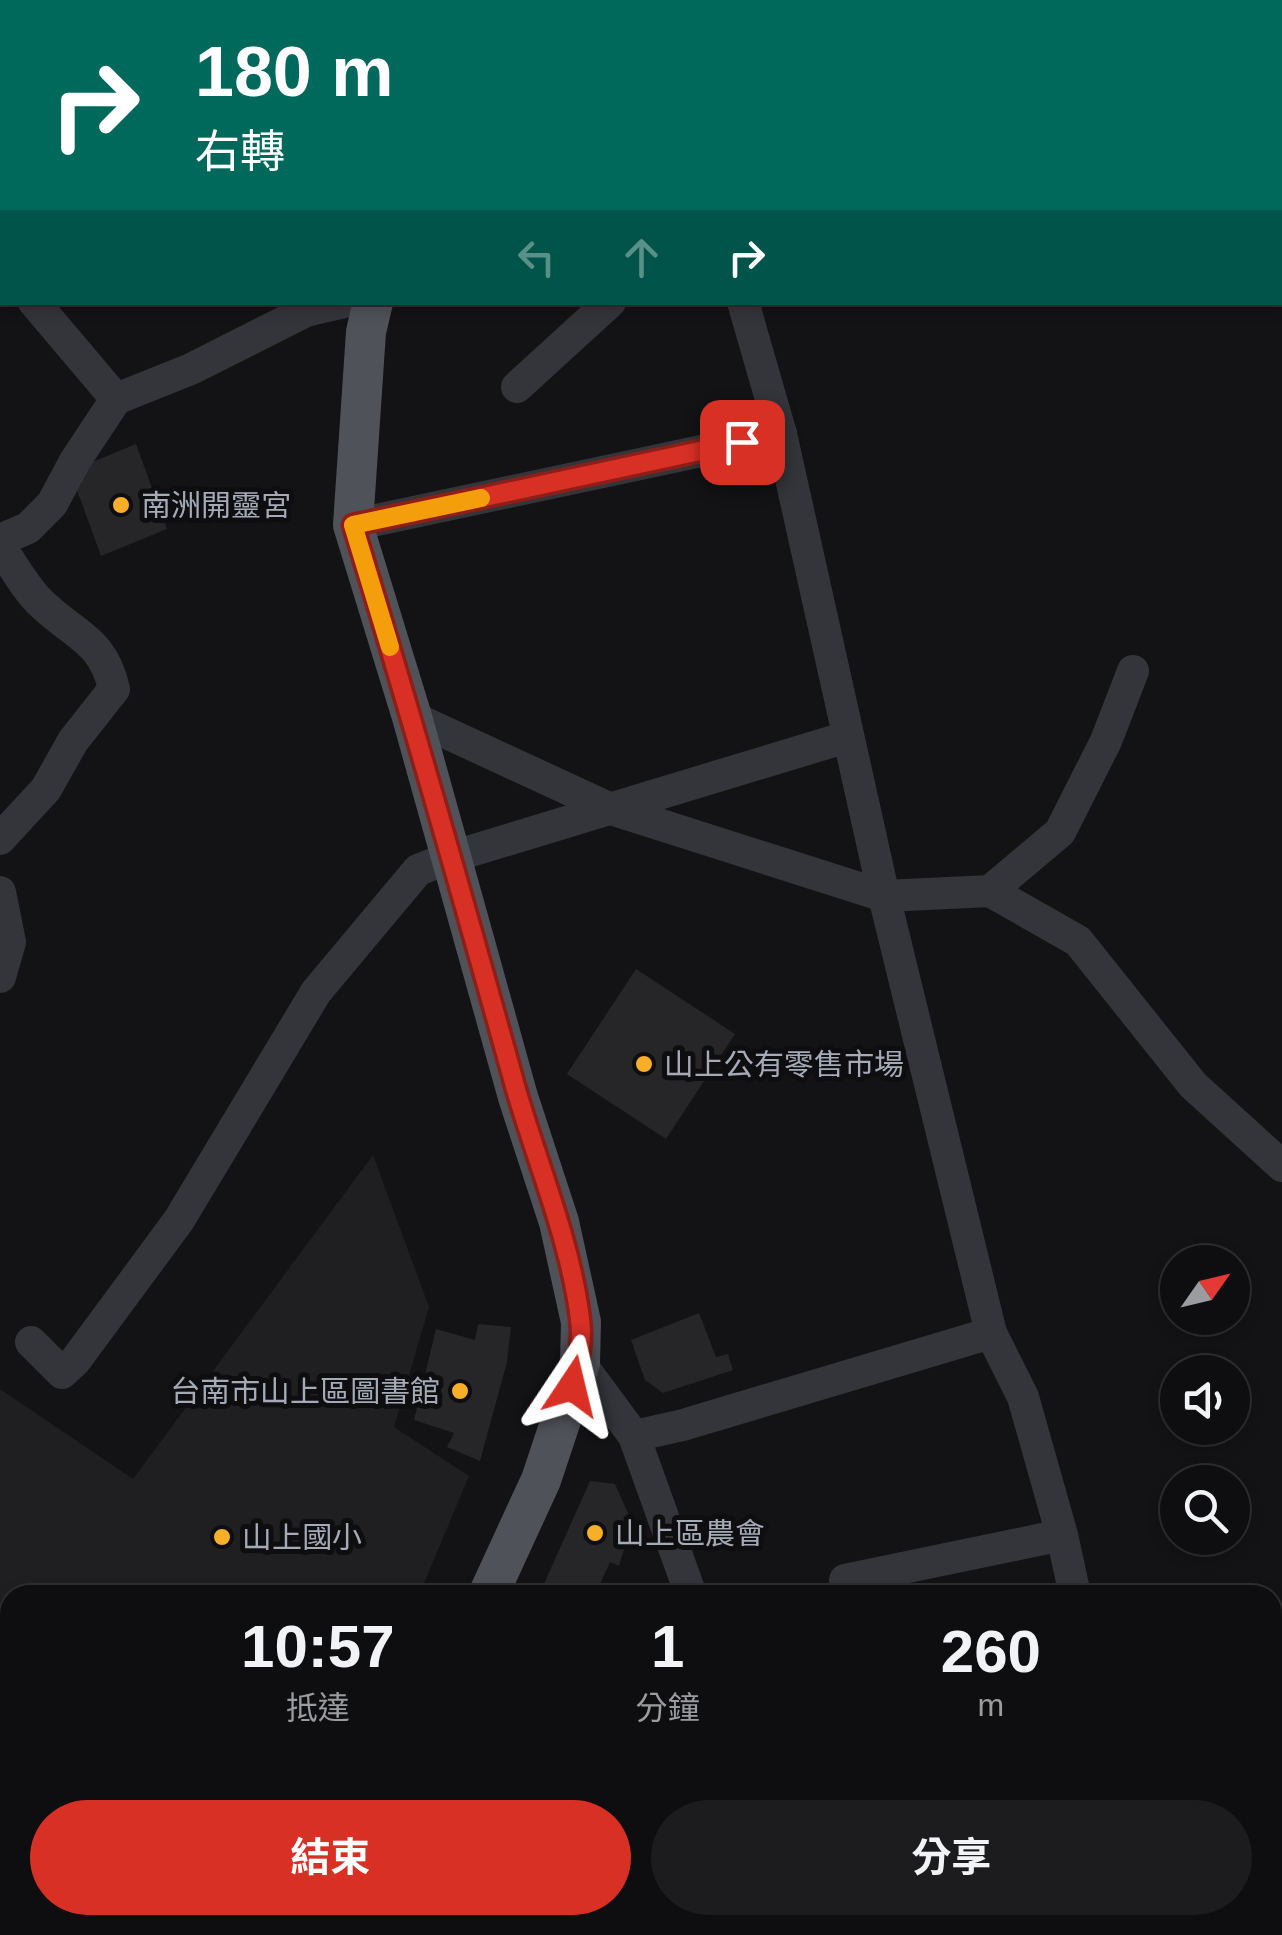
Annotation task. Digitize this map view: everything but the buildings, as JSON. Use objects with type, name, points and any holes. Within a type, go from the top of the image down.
[{"type":"main road","points":[[371,305],[366,332],[353,525],[412,718],[518,1097],[559,1222],[581,1322],[580,1362],[541,1480],[493,1585]]},
{"type":"street","points":[[37,305],[116,399]]},
{"type":"street","points":[[0,840],[46,789],[73,741],[114,689],[108,663],[87,640],[40,603],[0,543],[28,528],[52,504],[74,461],[116,399],[191,369],[306,311],[332,305]]},
{"type":"street","points":[[517,387],[607,305]]},
{"type":"street","points":[[744,305],[781,434],[847,738],[991,1333],[1023,1398],[1062,1534],[1072,1585]]},
{"type":"street","points":[[353,525],[781,434]]},
{"type":"street","points":[[990,892],[1060,832],[1106,740],[1132,672]]},
{"type":"street","points":[[412,718],[612,809],[884,896],[990,892],[1078,941],[1193,1086],[1282,1166]]},
{"type":"street","points":[[32,1342],[62,1372],[76,1361],[179,1220],[316,992],[418,870],[847,738]]},
{"type":"street","points":[[0,892],[10,942],[0,978]]},
{"type":"street","points":[[634,1436],[684,1426],[991,1333]]},
{"type":"street","points":[[580,1362],[634,1436],[688,1585]]},
{"type":"street","points":[[845,1580],[1062,1534]]},
{"type":"shaded area","name":"山上國小","points":[[373,1155],[429,1307],[394,1427],[469,1476],[423,1585],[0,1585],[0,1389],[133,1479]]},
{"type":"slow traffic","points":[[390,647],[353,525],[481,498]]},
{"type":"place","name":"南洲開靈宮","points":[[121,505]]},
{"type":"place","name":"山上公有零售市場","points":[[644,1064]]},
{"type":"place","name":"台南市山上區圖書館","points":[[460,1391]]},
{"type":"place","name":"山上區農會","points":[[595,1533]]},
{"type":"place","name":"山上國小","points":[[222,1537]]},
{"type":"route","points":[[572,1386],[580,1362],[581,1322],[559,1222],[518,1097],[412,718],[353,525],[742,442]]}]
